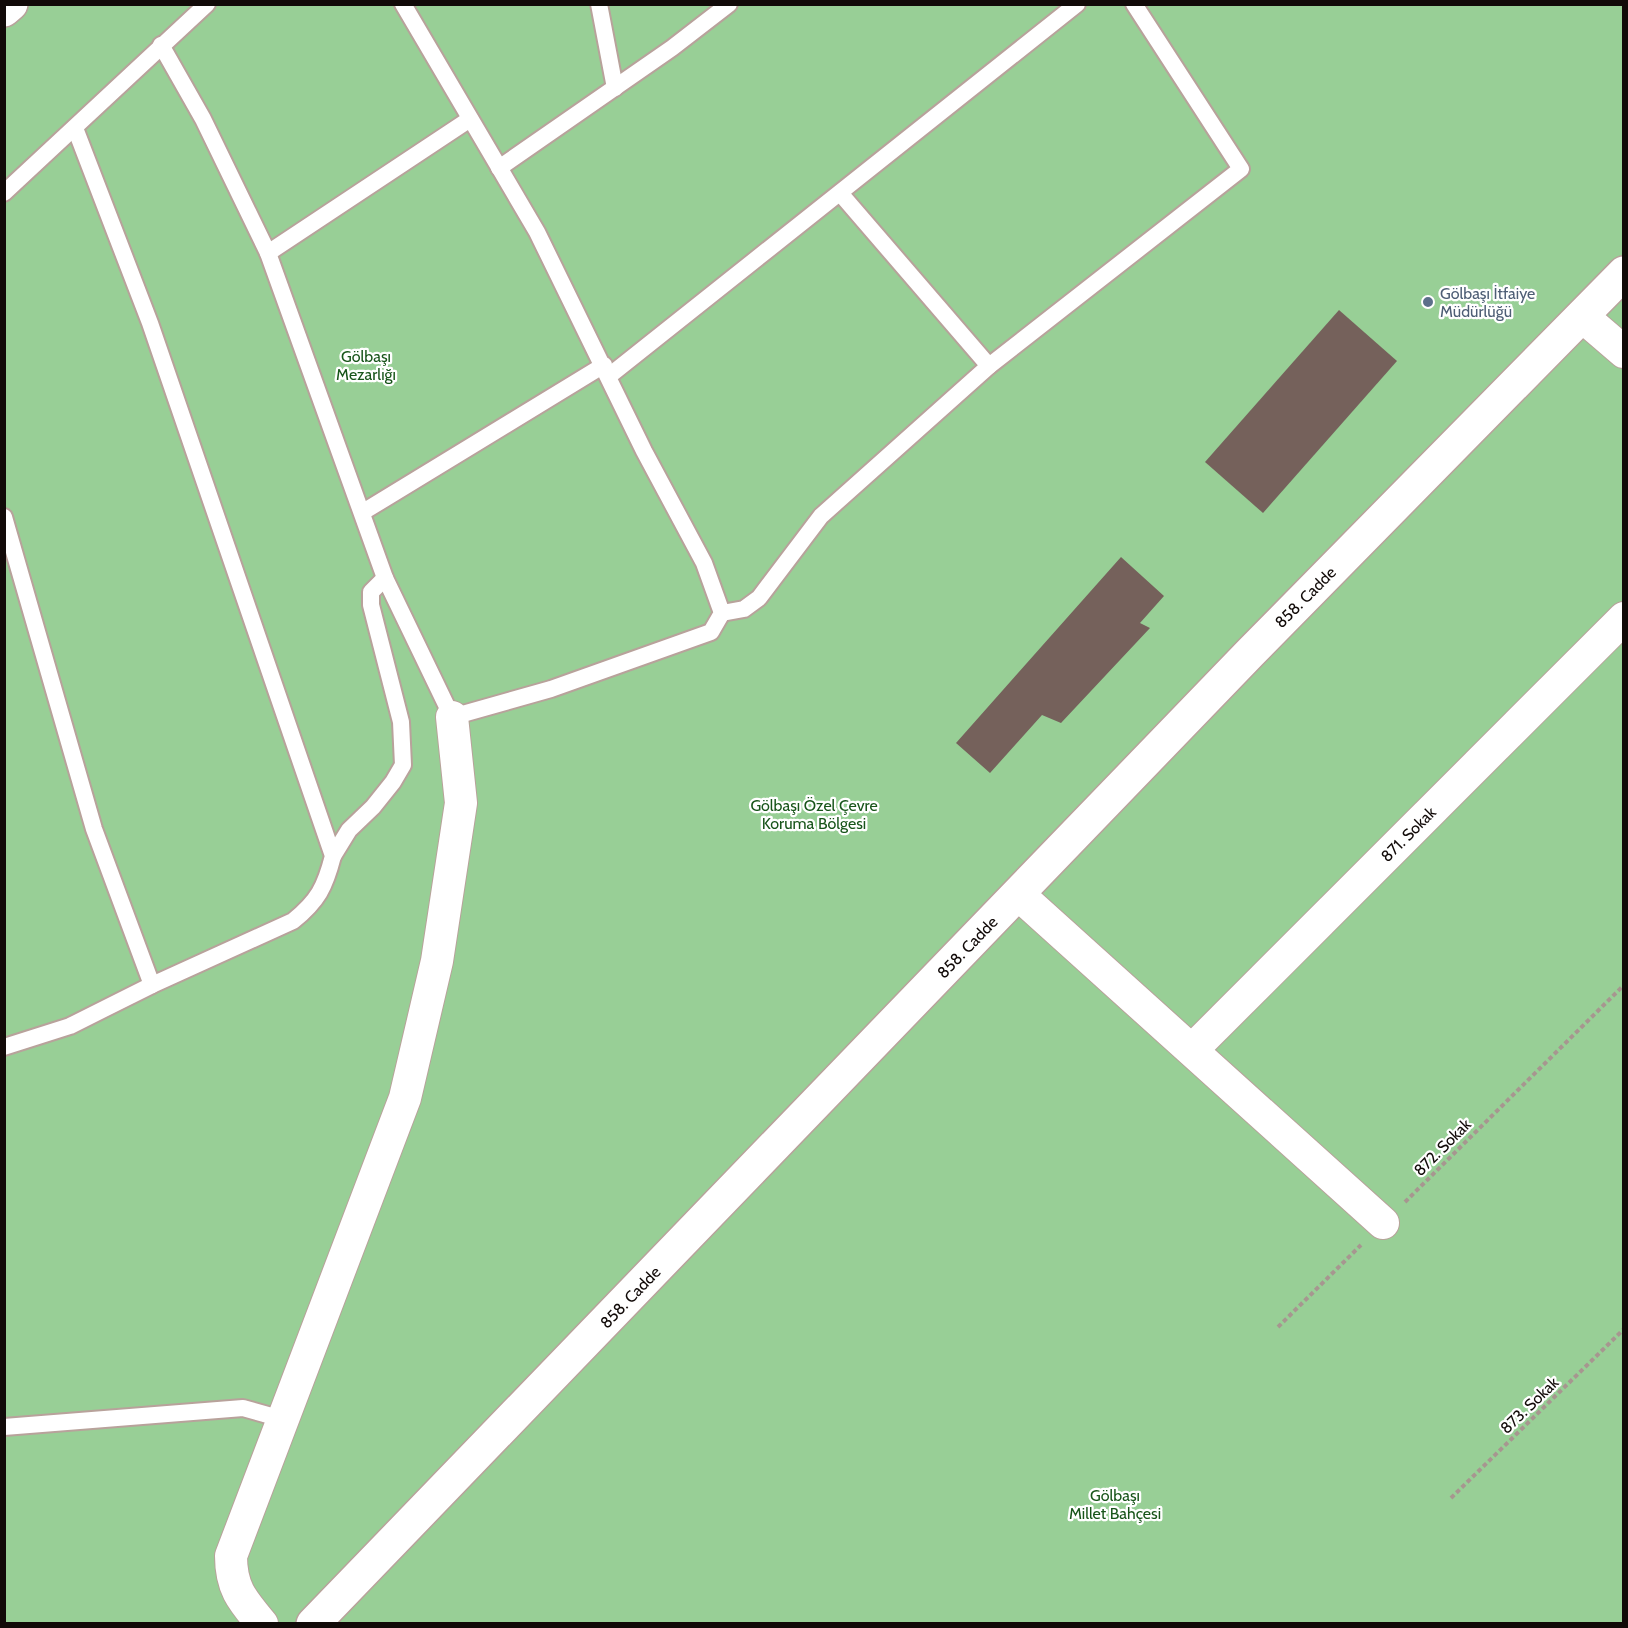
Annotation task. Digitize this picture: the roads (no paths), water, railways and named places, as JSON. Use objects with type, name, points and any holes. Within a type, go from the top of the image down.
[{"type":"main road","points":[[4,10],[11,4]]},
{"type":"main road","name":"858. Cadde","points":[[313,1623],[1250,653],[1623,273]]},
{"type":"street","points":[[1582,316],[1623,352]]},
{"type":"street","name":"871. Sokak","points":[[1191,1050],[1623,618]]},
{"type":"street","points":[[262,1623],[243,1601],[231,1578],[231,1556],[405,1098],[437,961],[461,802],[452,717]]},
{"type":"street","points":[[1018,894],[1383,1223]]},
{"type":"lane","points":[[4,193],[207,4]]},
{"type":"lane","points":[[403,4],[537,232],[607,370],[644,451],[704,563],[722,613]]},
{"type":"lane","points":[[599,4],[615,87]]},
{"type":"lane","points":[[499,168],[729,4]]},
{"type":"lane","points":[[363,512],[607,370],[840,193],[1077,4]]},
{"type":"lane","points":[[161,45],[203,119],[268,253],[385,578],[452,717],[551,689],[711,632],[722,613],[744,609],[759,598],[820,516],[989,366],[1241,169],[1134,4]]},
{"type":"lane","points":[[268,253],[470,119]]},
{"type":"lane","points":[[75,128],[150,323],[333,856]]},
{"type":"lane","points":[[840,193],[989,366]]},
{"type":"lane","points":[[4,517],[94,829],[152,985]]},
{"type":"lane","points":[[4,1047],[70,1026],[152,985],[293,921],[308,909],[326,886],[333,856],[349,830],[373,807],[403,765],[401,722],[371,605],[371,592],[385,578]]},
{"type":"lane","points":[[4,1427],[243,1408],[282,1419]]},
{"type":"place","name":"Gölbaşı İtfaiye Müdürlüğü","points":[[1428,302]]},
{"type":"park label","name":"Gölbaşı Mezarlığı","points":[[366,365]]},
{"type":"park label","name":"Gölbaşı Özel Çevre Koruma Bölgesi","points":[[814,814]]},
{"type":"park label","name":"Gölbaşı Millet Bahçesi","points":[[1115,1504]]}]
